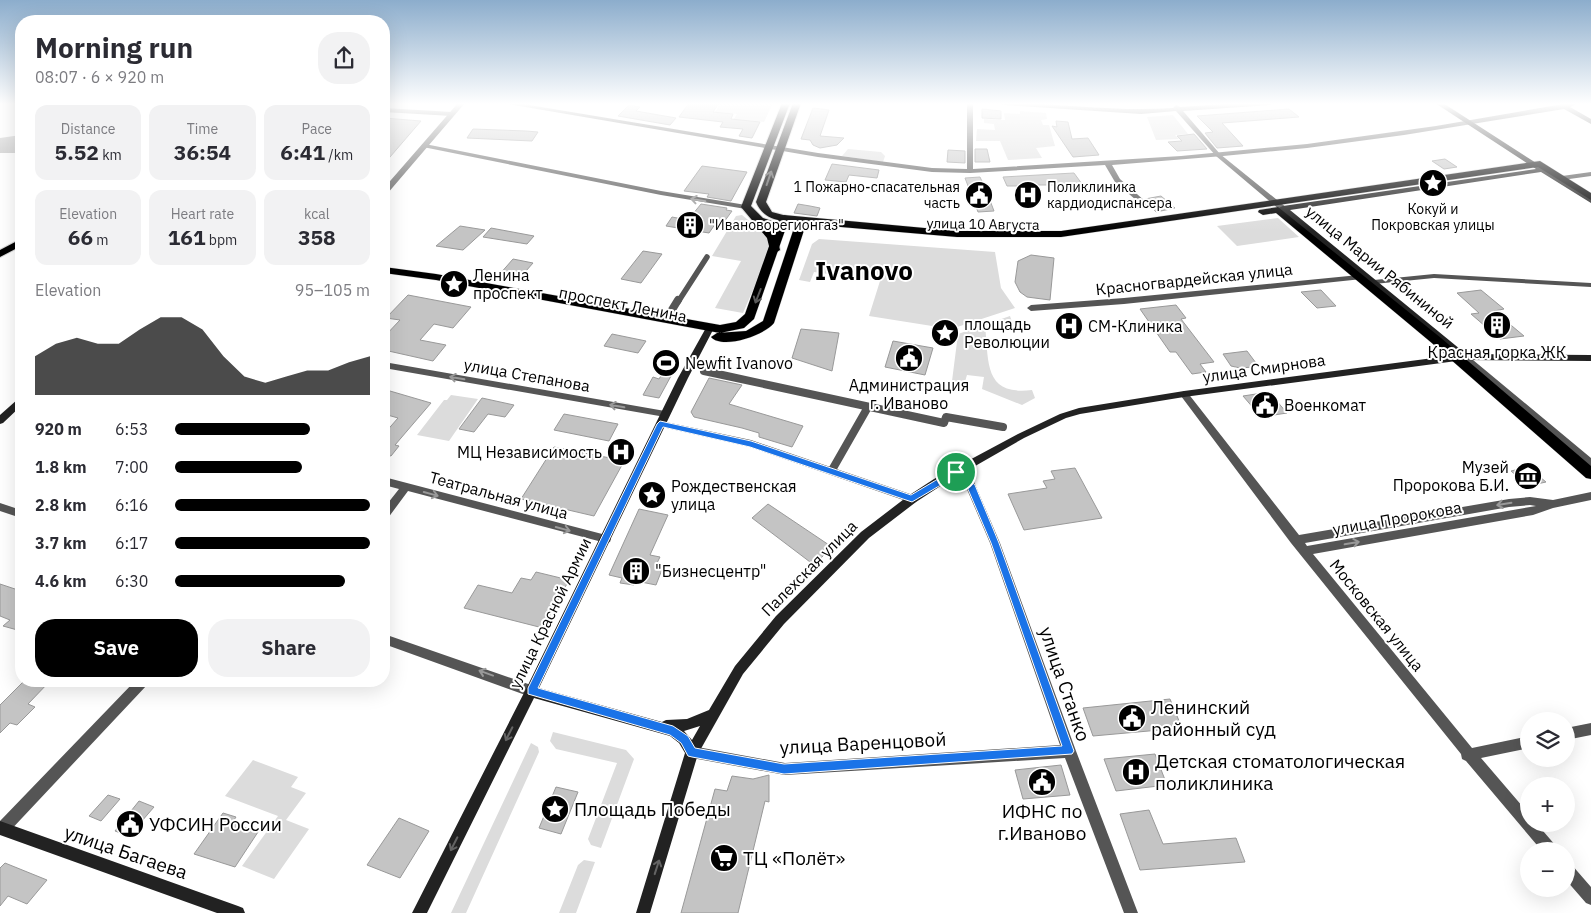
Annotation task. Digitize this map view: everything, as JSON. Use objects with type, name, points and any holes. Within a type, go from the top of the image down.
[{"type":"highway","points":[[1541,167],[1591,197]]},
{"type":"highway","name":"улица 10 Августа","points":[[801,224],[820,230],[916,237],[1045,240],[1541,167]]},
{"type":"highway","name":"улица 10 Августа","points":[[783,222],[920,231],[1038,235],[1060,234],[1279,207]]},
{"type":"highway","name":"улица Марии Рябининой","points":[[1279,207],[1359,277],[1460,358]]},
{"type":"highway","name":"проспект Ленина","points":[[390,279],[462,289],[708,332],[736,327],[747,320],[775,250],[783,222]]},
{"type":"highway","name":"проспект Ленина","points":[[390,271],[436,277],[708,332],[727,338],[744,335],[762,328],[768,323],[801,224]]},
{"type":"highway","points":[[796,240],[808,232],[820,230]]},
{"type":"highway","points":[[1460,358],[1591,474]]},
{"type":"main road","points":[[1507,146],[1591,201]]},
{"type":"main road","points":[[768,147],[749,211],[772,237],[775,250]]},
{"type":"main road","name":"улица 10 Августа","points":[[779,149],[761,202],[762,207],[770,215],[783,222]]},
{"type":"main road","name":"улица Марии Рябининой","points":[[1279,207],[1374,282],[1460,358]]},
{"type":"main road","name":"улица 10 Августа","points":[[749,211],[764,222],[783,222]]},
{"type":"main road","points":[[0,253],[15,245]]},
{"type":"main road","name":"улица Красной Армии","points":[[419,913],[531,691],[663,419],[708,332]]},
{"type":"main road","name":"улица Смирнова","points":[[956,472],[1063,416],[1184,394],[1460,358],[1591,358]]},
{"type":"main road","points":[[0,421],[15,407]]},
{"type":"main road","name":"Палехская улица","points":[[642,913],[692,752],[739,670],[780,620],[865,536],[912,499],[956,472]]},
{"type":"main road","points":[[531,691],[660,726],[684,739],[692,752]]},
{"type":"main road","points":[[660,726],[688,725],[712,715]]},
{"type":"main road","name":"улица Багаева","points":[[1,830],[238,913]]},
{"type":"street","points":[[390,185],[425,146]]},
{"type":"street","name":"улица 10 Августа","points":[[425,146],[749,211]]},
{"type":"street","points":[[760,146],[932,170],[970,171],[1218,155],[1308,146]]},
{"type":"street","points":[[970,146],[970,171]]},
{"type":"street","name":"улица Марии Рябининой","points":[[1210,146],[1218,155],[1279,207]]},
{"type":"street","points":[[1108,163],[1109,168],[1120,181],[1143,204]]},
{"type":"street","points":[[1562,178],[1591,174]]},
{"type":"street","points":[[670,313],[707,257]]},
{"type":"street","points":[[1374,282],[1434,276],[1591,285]]},
{"type":"street","name":"Красногвардейская улица","points":[[1031,308],[1134,300],[1359,277]]},
{"type":"street","points":[[1460,358],[1591,464]]},
{"type":"street","name":"улица Степанова","points":[[390,366],[663,419],[832,470],[912,499]]},
{"type":"street","points":[[704,371],[944,423],[946,417],[1003,427]]},
{"type":"street","name":"Московская улица","points":[[1184,394],[1294,540],[1467,755],[1543,842]]},
{"type":"street","points":[[832,470],[868,406]]},
{"type":"street","name":"улица Станко","points":[[956,472],[970,485],[995,543],[1069,751],[1131,913]]},
{"type":"street","name":"Театральная улица","points":[[390,483],[606,539]]},
{"type":"street","points":[[390,507],[406,487]]},
{"type":"street","name":"улица Пророкова","points":[[1304,551],[1533,511],[1553,504],[1591,496]]},
{"type":"street","name":"улица Пророкова","points":[[1294,540],[1509,503],[1530,501],[1553,504]]},
{"type":"street","points":[[0,507],[15,512]]},
{"type":"street","points":[[390,641],[531,691]]},
{"type":"street","points":[[1,830],[137,687]]},
{"type":"street","points":[[1575,733],[1591,730]]},
{"type":"street","points":[[1467,755],[1520,744]]},
{"type":"street","name":"улица Варенцовой","points":[[692,752],[784,769],[1069,751]]},
{"type":"street","points":[[1575,879],[1591,898]]},
{"type":"shaded area","points":[[0,146],[15,146],[15,153],[0,153]]},
{"type":"shaded area","points":[[1002,146],[1055,146],[1036,148],[1042,158],[1008,160]]},
{"type":"shaded area","points":[[848,149],[881,152],[885,156],[883,162],[842,156]]},
{"type":"shaded area","points":[[742,215],[769,237],[772,246],[743,313],[715,308],[741,261],[712,256],[736,216]]},
{"type":"shaded area","points":[[1278,218],[1299,237],[1237,246],[1217,226]]},
{"type":"shaded area","points":[[819,239],[995,252],[1001,288],[1015,308],[951,329],[869,316],[880,281],[814,272],[810,282],[799,280],[812,244]]},
{"type":"shaded area","points":[[1010,316],[1012,322],[985,325],[987,351],[992,373],[997,382],[1005,387],[1016,390],[1032,390],[1035,398],[1022,405],[982,389],[984,377],[967,375],[964,385],[955,385],[952,381],[958,334]]},
{"type":"shaded area","points":[[451,395],[478,399],[449,441],[417,435],[444,400],[447,400]]},
{"type":"shaded area","points":[[553,732],[626,750],[634,759],[601,848],[591,845],[588,839],[617,763],[556,749],[550,741]]},
{"type":"shaded area","points":[[531,743],[538,747],[539,752],[466,913],[451,913]]},
{"type":"shaded area","points":[[253,760],[298,777],[291,787],[306,793],[286,820],[309,829],[274,879],[242,866],[278,816],[225,796]]},
{"type":"shaded area","points":[[584,860],[595,862],[576,913],[559,913],[578,865]]},
{"type":"building","points":[[390,146],[400,146],[390,157]]},
{"type":"building","points":[[814,146],[834,146],[820,148]]},
{"type":"building","points":[[1065,146],[1093,146],[1099,155],[1073,157]]},
{"type":"building","points":[[1172,146],[1204,146],[1207,149],[1177,151]]},
{"type":"building","points":[[1215,146],[1243,146],[1217,148]]},
{"type":"building","points":[[975,149],[987,149],[990,162],[975,162]]},
{"type":"building","points":[[948,150],[965,151],[965,163],[947,162]]},
{"type":"building","points":[[1445,159],[1457,167],[1444,169],[1432,161]]},
{"type":"building","points":[[832,164],[879,170],[877,178],[849,175],[846,182],[825,180]]},
{"type":"building","points":[[702,166],[747,172],[731,201],[707,197],[709,194],[684,191]]},
{"type":"building","points":[[1074,173],[1082,184],[1075,184],[1078,189],[1068,190],[1065,185],[1030,185],[1039,204],[1026,205],[1017,186],[1007,186],[1003,177]]},
{"type":"building","name":"1 Пожарно-спасательная часть","points":[[980,177],[994,211],[978,212],[965,178]]},
{"type":"building","points":[[1161,196],[1175,208],[1156,212],[1145,199]]},
{"type":"building","points":[[701,204],[727,208],[726,210],[732,211],[724,222],[718,220],[709,233],[666,226],[672,217],[688,220]]},
{"type":"building","points":[[798,204],[820,208],[817,216],[794,213]]},
{"type":"building","points":[[460,226],[485,230],[463,250],[436,246]]},
{"type":"building","points":[[491,228],[534,236],[527,244],[483,237]]},
{"type":"building","points":[[643,251],[662,254],[641,283],[621,279]]},
{"type":"building","points":[[1031,255],[1054,258],[1050,300],[1027,297],[1020,292],[1015,282],[1018,261]]},
{"type":"building","points":[[513,259],[533,263],[519,279],[499,275]]},
{"type":"building","points":[[1321,290],[1336,306],[1317,308],[1301,292]]},
{"type":"building","points":[[1481,290],[1504,309],[1494,311],[1524,336],[1500,339],[1471,314],[1479,313],[1457,293]]},
{"type":"building","points":[[408,295],[471,307],[453,328],[434,324],[420,340],[446,345],[433,361],[390,351],[390,331],[400,320],[390,319],[390,314]]},
{"type":"building","points":[[1176,305],[1186,318],[1181,319],[1214,362],[1200,364],[1206,372],[1192,374],[1176,352],[1170,352],[1140,309]]},
{"type":"building","points":[[801,329],[839,333],[832,371],[792,358]]},
{"type":"building","points":[[612,334],[646,341],[638,353],[604,346]]},
{"type":"building","name":"Администрация г. Иваново","points":[[893,341],[933,348],[925,375],[885,367]]},
{"type":"building","points":[[1247,351],[1256,363],[1253,367],[1240,368],[1231,366],[1223,354]]},
{"type":"building","points":[[662,374],[671,376],[659,398],[643,395],[653,377],[659,379]]},
{"type":"building","points":[[709,378],[742,385],[729,404],[803,426],[792,447],[759,437],[759,433],[694,417],[691,412]]},
{"type":"building","points":[[390,391],[431,403],[395,445],[399,446],[391,456],[390,427],[398,418],[390,416]]},
{"type":"building","name":"Военкомат","points":[[1269,392],[1287,413],[1261,417],[1243,396]]},
{"type":"building","points":[[482,398],[514,405],[505,417],[488,414],[474,432],[459,429]]},
{"type":"building","points":[[564,414],[618,424],[609,441],[554,430]]},
{"type":"building","points":[[619,443],[633,445],[594,516],[521,499],[554,447],[610,458]]},
{"type":"building","name":"Музей Пророкова Б.И.","points":[[1528,467],[1546,482],[1528,486],[1511,471]]},
{"type":"building","points":[[1075,468],[1102,518],[1024,530],[1008,494],[1047,488],[1043,481],[1055,479],[1051,471]]},
{"type":"building","points":[[768,504],[832,547],[814,565],[752,518]]},
{"type":"building","points":[[639,509],[668,515],[650,555],[660,557],[656,565],[663,567],[656,585],[636,581],[634,585],[620,583],[622,578],[609,575]]},
{"type":"building","points":[[536,572],[569,580],[543,628],[464,608],[478,585],[512,593],[521,578],[531,580]]},
{"type":"building","points":[[0,584],[15,589],[15,629],[3,626],[10,620],[0,616]]},
{"type":"building","points":[[18,687],[44,687],[28,704],[35,707],[17,725],[10,723],[0,733],[0,705]]},
{"type":"building","name":"Ленинский районный суд","points":[[1170,699],[1182,728],[1093,736],[1083,708]]},
{"type":"building","name":"Детская стоматологическая поликлиника","points":[[1155,754],[1167,785],[1116,791],[1104,759]]},
{"type":"building","name":"ИФНС по г.Иваново","points":[[1061,765],[1070,795],[1023,799],[1015,770]]},
{"type":"building","name":"ТЦ «Полёт»","points":[[769,775],[769,802],[765,801],[738,913],[681,913],[715,789],[727,791],[732,776],[753,779]]},
{"type":"building","points":[[556,787],[578,792],[561,834],[539,828]]},
{"type":"building","points":[[108,795],[120,799],[101,821],[89,816]]},
{"type":"building","name":"УФСИН России","points":[[139,801],[154,807],[129,836],[115,831]]},
{"type":"building","points":[[1149,810],[1163,844],[1236,838],[1245,862],[1140,870],[1120,814]]},
{"type":"building","points":[[223,813],[236,817],[232,823],[258,832],[235,867],[194,854]]},
{"type":"building","points":[[399,818],[429,831],[400,878],[367,865]]},
{"type":"building","points":[[5,863],[47,880],[27,904],[8,896],[0,906],[0,868]]},
{"type":"place","name":"Кокуй и Покровская улицы","points":[[1433,183]]},
{"type":"place","name":"1 Пожарно-спасательная часть","points":[[979,195]]},
{"type":"place","name":"Поликлиника кардиодиспансера","points":[[1028,195]]},
{"type":"place","name":"\"Ивановорегионгаз\"","points":[[690,225]]},
{"type":"place","name":"Ленина проспект","points":[[454,284]]},
{"type":"place","name":"Красная горка ЖК","points":[[1497,325]]},
{"type":"place","name":"СМ-Клиника","points":[[1069,326]]},
{"type":"place","name":"площадь Революции","points":[[945,333]]},
{"type":"place","name":"Администрация г. Иваново","points":[[909,358]]},
{"type":"place","name":"Newfit Ivanovo","points":[[666,363]]},
{"type":"place","name":"Военкомат","points":[[1265,405]]},
{"type":"place","name":"МЦ Независимость","points":[[621,452]]},
{"type":"place","name":"Музей Пророкова Б.И.","points":[[1528,476]]},
{"type":"place","name":"Рождественская улица","points":[[652,495]]},
{"type":"place","name":"\"Бизнесцентр\"","points":[[636,571]]},
{"type":"place","name":"Ленинский районный суд","points":[[1132,718]]},
{"type":"place","name":"Детская стоматологическая поликлиника","points":[[1136,772]]},
{"type":"place","name":"ИФНС по г.Иваново","points":[[1042,782]]},
{"type":"place","name":"Площадь Победы","points":[[555,809]]},
{"type":"place","name":"УФСИН России","points":[[130,824]]},
{"type":"place","name":"ТЦ «Полёт»","points":[[724,858]]},
{"type":"district","name":"Ivanovo","points":[[864,271]]},
{"type":"route","points":[[660,424],[751,444],[832,470],[912,499],[956,472],[970,485],[995,543],[1069,751],[784,769],[692,752],[684,739],[673,731],[660,726],[531,691],[624,502],[660,424]]}]
